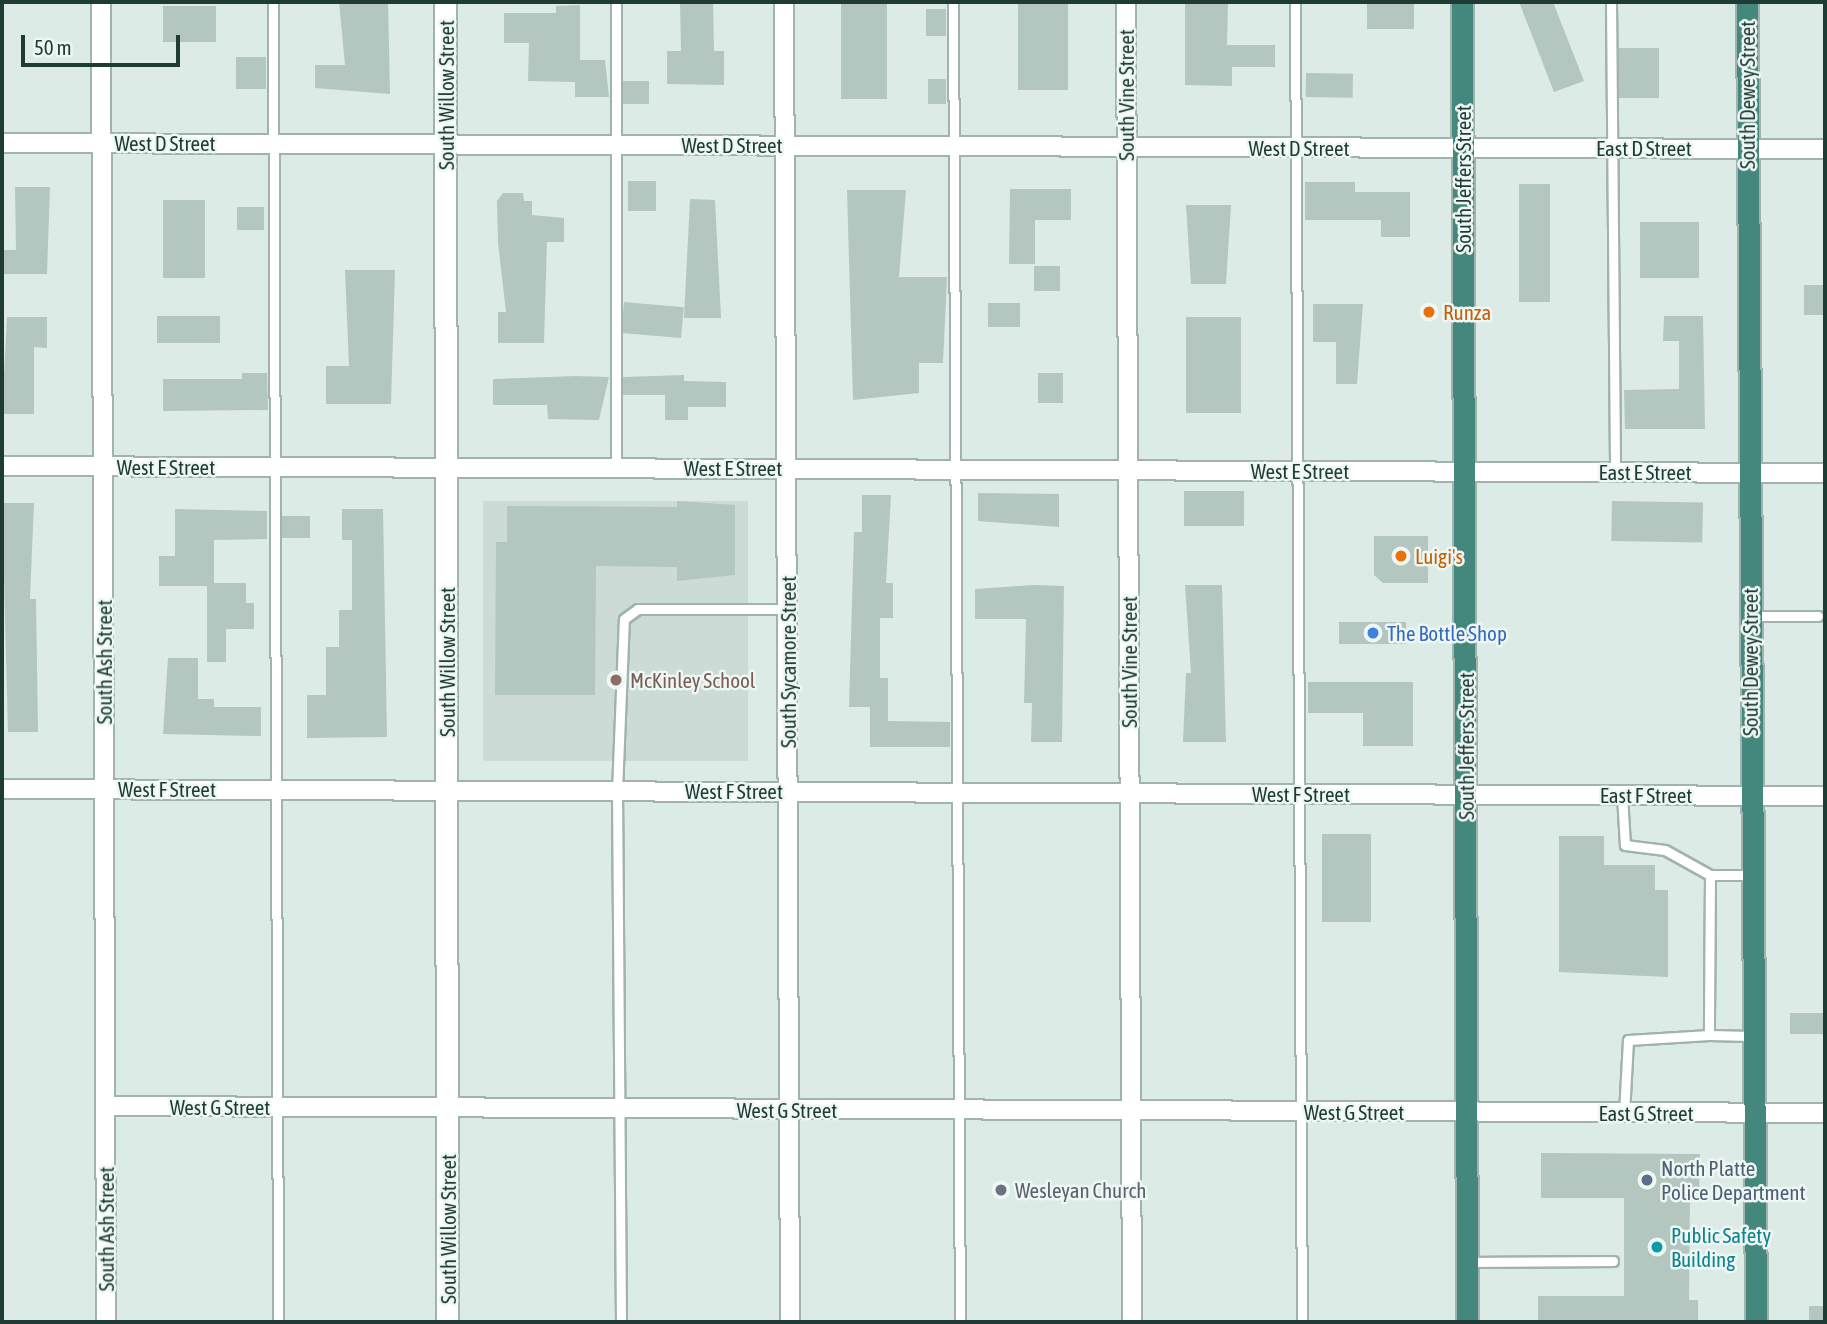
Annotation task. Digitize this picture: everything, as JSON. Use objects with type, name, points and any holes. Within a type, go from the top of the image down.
[{"type":"highway","name":"South Jeffers Street","points":[[1462,2],[1467,794],[1466,1322]]},
{"type":"highway","name":"South Dewey Street","points":[[1747,2],[1751,1036],[1756,1322]]},
{"type":"main road","name":"South Willow Street","points":[[445,2],[447,1322]]},
{"type":"street","name":"South Ash Street","points":[[100,2],[106,1322]]},
{"type":"street","name":"South Sycamore Street","points":[[784,2],[790,1322]]},
{"type":"street","name":"South Vine Street","points":[[1126,2],[1132,1322]]},
{"type":"street","name":"West D Street","points":[[2,143],[1463,148]]},
{"type":"street","name":"East D Street","points":[[1463,148],[1825,149]]},
{"type":"street","name":"West E Street","points":[[2,466],[1465,471]]},
{"type":"street","name":"East E Street","points":[[1465,471],[1825,473]]},
{"type":"street","name":"West F Street","points":[[2,789],[1467,794]]},
{"type":"street","name":"East F Street","points":[[1467,794],[1825,796]]},
{"type":"street","name":"West G Street","points":[[107,1106],[448,1110],[619,1108],[1467,1112]]},
{"type":"street","name":"East G Street","points":[[1467,1112],[1825,1113]]},
{"type":"lane","points":[[273,2],[274,1107],[278,1322]]},
{"type":"lane","points":[[615,2],[616,468]]},
{"type":"lane","points":[[953,2],[960,1322]]},
{"type":"lane","points":[[1295,2],[1295,471],[1302,1322]]},
{"type":"lane","points":[[1611,2],[1610,147],[1615,472]]},
{"type":"lane","points":[[621,1322],[617,791],[627,614],[788,609]]},
{"type":"lane","points":[[1750,616],[1818,617]]},
{"type":"lane","points":[[1622,795],[1625,845],[1665,850],[1710,875],[1751,875]]},
{"type":"lane","points":[[1709,1035],[1710,875]]},
{"type":"lane","points":[[1624,1113],[1628,1040],[1709,1035],[1751,1036]]},
{"type":"lane","points":[[1467,1262],[1613,1261]]},
{"type":"shaded area","name":"McKinley School","points":[[483,501],[748,501],[748,761],[483,761]]},
{"type":"building","points":[[339,2],[388,2],[390,94],[315,88],[315,65],[345,65]]},
{"type":"building","points":[[680,2],[713,2],[714,51],[724,51],[724,85],[667,84],[667,51],[681,51]]},
{"type":"building","points":[[841,2],[887,2],[887,99],[841,99]]},
{"type":"building","points":[[1018,2],[1068,2],[1068,90],[1018,90]]},
{"type":"building","points":[[1185,2],[1228,2],[1227,45],[1275,45],[1275,67],[1232,67],[1232,86],[1185,85]]},
{"type":"building","points":[[1367,2],[1414,2],[1414,29],[1367,29]]},
{"type":"building","points":[[1519,2],[1553,2],[1584,81],[1554,92]]},
{"type":"building","points":[[580,5],[580,60],[605,60],[609,97],[575,97],[575,82],[528,81],[529,43],[504,43],[504,13],[556,13],[556,6]]},
{"type":"building","points":[[163,6],[216,6],[216,42],[163,42]]},
{"type":"building","points":[[926,9],[946,9],[946,36],[926,36]]},
{"type":"building","points":[[1618,48],[1659,48],[1659,98],[1618,98]]},
{"type":"building","points":[[236,57],[266,57],[266,89],[236,89]]},
{"type":"building","points":[[1306,73],[1353,74],[1353,98],[1306,97]]},
{"type":"building","points":[[928,79],[946,79],[946,104],[928,104]]},
{"type":"building","points":[[623,81],[649,81],[649,104],[623,104]]},
{"type":"building","points":[[628,181],[656,181],[656,211],[628,211]]},
{"type":"building","points":[[1305,182],[1355,182],[1355,192],[1410,192],[1410,237],[1381,237],[1381,220],[1305,220]]},
{"type":"building","points":[[1519,184],[1550,184],[1550,302],[1519,302]]},
{"type":"building","points":[[15,187],[50,187],[47,274],[2,274],[2,250],[16,250]]},
{"type":"building","points":[[1010,189],[1071,189],[1071,220],[1035,220],[1035,264],[1009,264]]},
{"type":"building","points":[[847,190],[906,190],[899,277],[947,277],[943,363],[919,363],[919,393],[853,400]]},
{"type":"building","points":[[503,193],[523,193],[524,201],[532,201],[532,215],[564,218],[564,242],[547,242],[544,343],[498,343],[498,312],[506,312],[498,243],[497,201]]},
{"type":"building","points":[[690,199],[715,200],[721,318],[684,318]]},
{"type":"building","points":[[163,200],[205,200],[205,278],[163,278]]},
{"type":"building","points":[[1186,205],[1231,205],[1226,284],[1191,284]]},
{"type":"building","points":[[237,207],[264,207],[264,230],[237,230]]},
{"type":"building","points":[[1640,222],[1699,222],[1699,278],[1640,278]]},
{"type":"building","points":[[1034,266],[1060,266],[1060,291],[1034,291]]},
{"type":"building","points":[[345,270],[395,270],[391,404],[326,404],[326,366],[349,366]]},
{"type":"building","points":[[1804,285],[1825,285],[1825,315],[1804,315]]},
{"type":"building","points":[[624,302],[684,307],[681,338],[621,333]]},
{"type":"building","points":[[988,303],[1020,303],[1020,327],[988,327]]},
{"type":"building","points":[[1313,304],[1363,304],[1357,384],[1336,384],[1336,342],[1313,342]]},
{"type":"building","points":[[157,316],[220,316],[220,343],[157,343]]},
{"type":"building","points":[[1664,316],[1703,316],[1705,429],[1625,429],[1624,390],[1679,389],[1679,341],[1663,341]]},
{"type":"building","points":[[7,317],[47,317],[47,348],[34,347],[34,414],[2,414]]},
{"type":"building","points":[[1186,317],[1241,317],[1241,413],[1186,413]]},
{"type":"building","points":[[242,373],[267,373],[268,410],[163,411],[163,379],[242,379]]},
{"type":"building","points":[[1038,373],[1063,373],[1063,403],[1038,403]]},
{"type":"building","points":[[684,375],[684,381],[726,382],[726,407],[688,407],[688,420],[665,420],[665,395],[623,395],[623,377]]},
{"type":"building","points":[[609,377],[599,420],[548,419],[547,405],[493,405],[493,379]]},
{"type":"building","points":[[1184,491],[1244,491],[1244,526],[1184,526]]},
{"type":"building","points":[[978,493],[1059,494],[1059,527],[978,521]]},
{"type":"building","points":[[862,495],[891,495],[886,583],[893,583],[893,618],[880,618],[880,678],[888,678],[888,721],[950,722],[950,747],[870,747],[870,707],[849,707],[854,532],[862,532]]},
{"type":"building","points":[[677,501],[735,505],[735,575],[677,581],[677,567],[596,566],[595,695],[495,695],[496,542],[507,542],[507,506],[677,507]]},
{"type":"building","points":[[1612,501],[1703,503],[1702,543],[1611,541]]},
{"type":"building","points":[[2,503],[34,503],[30,599],[36,599],[38,732],[8,732]]},
{"type":"building","points":[[175,509],[267,511],[267,539],[214,540],[214,583],[246,583],[246,603],[254,603],[254,629],[226,629],[226,662],[207,662],[207,586],[159,586],[159,556],[175,556]]},
{"type":"building","points":[[342,509],[383,509],[387,737],[307,738],[307,695],[326,695],[326,647],[339,647],[339,610],[352,610],[352,540],[342,540]]},
{"type":"building","points":[[282,516],[310,516],[310,538],[282,538]]},
{"type":"building","name":"Luigi's","points":[[1374,536],[1428,536],[1428,583],[1383,583],[1374,575]]},
{"type":"building","points":[[1185,585],[1222,585],[1226,742],[1183,742],[1186,673],[1191,673]]},
{"type":"building","points":[[1064,586],[1062,742],[1031,742],[1032,703],[1024,703],[1026,619],[975,619],[975,589]]},
{"type":"building","name":"The Bottle Shop","points":[[1339,622],[1406,622],[1406,644],[1339,644]]},
{"type":"building","points":[[168,658],[198,658],[198,699],[214,699],[214,707],[261,707],[261,736],[163,734]]},
{"type":"building","points":[[1308,682],[1413,682],[1413,746],[1363,746],[1363,713],[1308,713]]},
{"type":"building","points":[[1322,834],[1371,834],[1371,922],[1322,922]]},
{"type":"building","points":[[1559,836],[1604,836],[1604,865],[1655,865],[1655,890],[1668,890],[1668,977],[1559,972]]},
{"type":"building","points":[[1790,1013],[1825,1013],[1825,1034],[1790,1034]]},
{"type":"building","name":"Public Safety Building","points":[[1541,1153],[1700,1154],[1699,1194],[1690,1194],[1689,1300],[1698,1300],[1698,1322],[1538,1322],[1538,1296],[1624,1296],[1624,1198],[1541,1198]]},
{"type":"building","points":[[1809,1306],[1825,1306],[1825,1322],[1809,1322]]},
{"type":"place","name":"Runza","points":[[1429,312]]},
{"type":"place","name":"Luigi's","points":[[1401,556]]},
{"type":"place","name":"The Bottle Shop","points":[[1373,633]]},
{"type":"place","name":"McKinley School","points":[[616,680]]},
{"type":"place","name":"North Platte Police Department","points":[[1647,1180]]},
{"type":"place","name":"Wesleyan Church","points":[[1001,1190]]},
{"type":"place","name":"Public Safety Building","points":[[1657,1247]]}]
